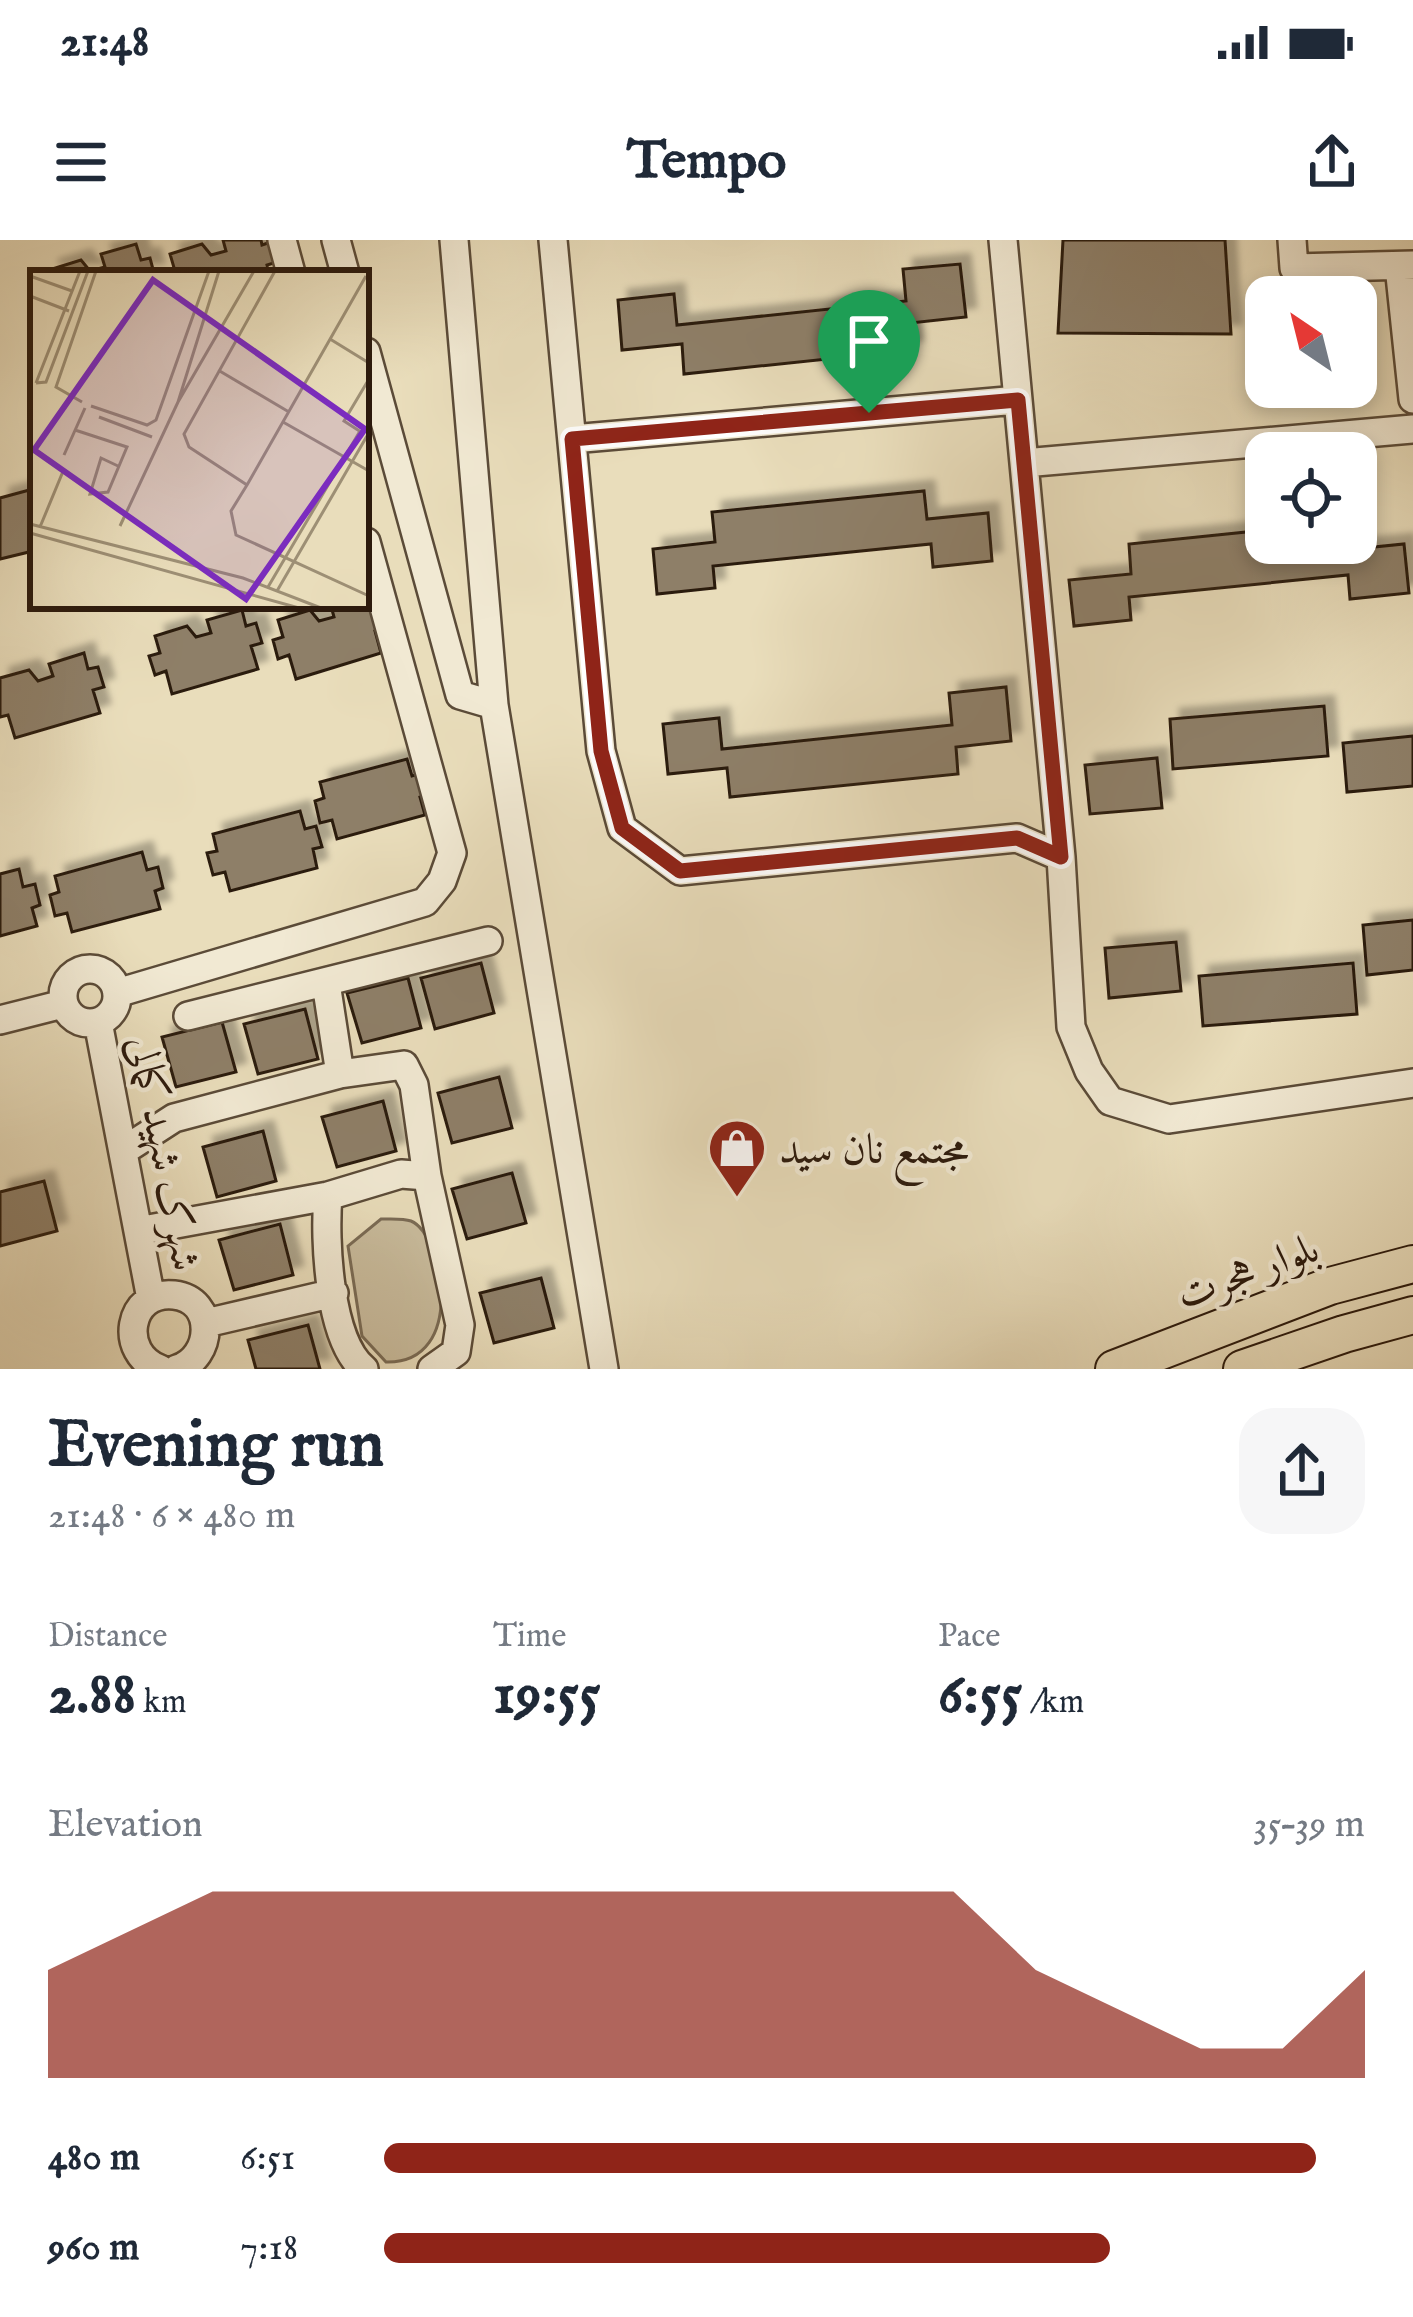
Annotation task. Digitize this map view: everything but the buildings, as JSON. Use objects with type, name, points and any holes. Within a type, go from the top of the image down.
[{"type":"main road","name":"بلوار هجرت","points":[[1114,1369],[1330,1286],[1413,1264]]},
{"type":"main road","points":[[1253,1367],[1413,1316]]},
{"type":"street","points":[[282,240],[290,270]]},
{"type":"street","points":[[336,240],[344,270]]},
{"type":"street","points":[[454,240],[494,705],[604,1369]]},
{"type":"street","points":[[553,240],[601,751],[622,828],[680,871],[1017,838],[1061,857]]},
{"type":"street","points":[[1003,240],[1061,857],[1071,1028],[1089,1071],[1110,1101],[1169,1118],[1413,1083]]},
{"type":"street","points":[[1292,240],[1294,268],[1406,266],[1413,399]]},
{"type":"street","points":[[369,363],[454,679],[460,695],[494,705]]},
{"type":"street","points":[[572,439],[1018,400]]},
{"type":"street","points":[[1024,463],[1413,429]]},
{"type":"street","points":[[117,993],[425,902],[442,881],[452,853],[369,553]]},
{"type":"street","points":[[188,1016],[488,941]]},
{"type":"street","points":[[84,969],[110,976],[117,993],[113,1011],[98,1022],[73,1018],[63,1004],[69,978],[84,969]]},
{"type":"street","points":[[326,983],[340,1074]]},
{"type":"street","points":[[0,1020],[63,1004]]},
{"type":"street","name":"شهرک شهید کمالی","points":[[98,1022],[152,1299]]},
{"type":"street","points":[[123,1151],[173,1118],[340,1074],[404,1065],[414,1085],[427,1176],[460,1325],[456,1352],[432,1369]]},
{"type":"street","points":[[139,1232],[328,1196],[401,1174],[427,1176]]},
{"type":"street","points":[[328,1196],[327,1258],[334,1293],[351,1358],[364,1369]]},
{"type":"street","points":[[206,1323],[334,1293]]},
{"type":"street","points":[[160,1369],[142,1359],[132,1339],[135,1316],[152,1299],[173,1295],[194,1304],[206,1323],[203,1349],[190,1366]]},
{"type":"shaded area","points":[[381,1219],[408,1220],[422,1231],[439,1272],[441,1297],[429,1343],[412,1357],[386,1362],[362,1336],[348,1246]]},
{"type":"place","name":"مجتمع نان سید","points":[[737,1199]]},
{"type":"route","points":[[1018,400],[1061,857],[1017,838],[680,871],[622,828],[601,751],[572,439],[869,413],[1018,400]]}]
